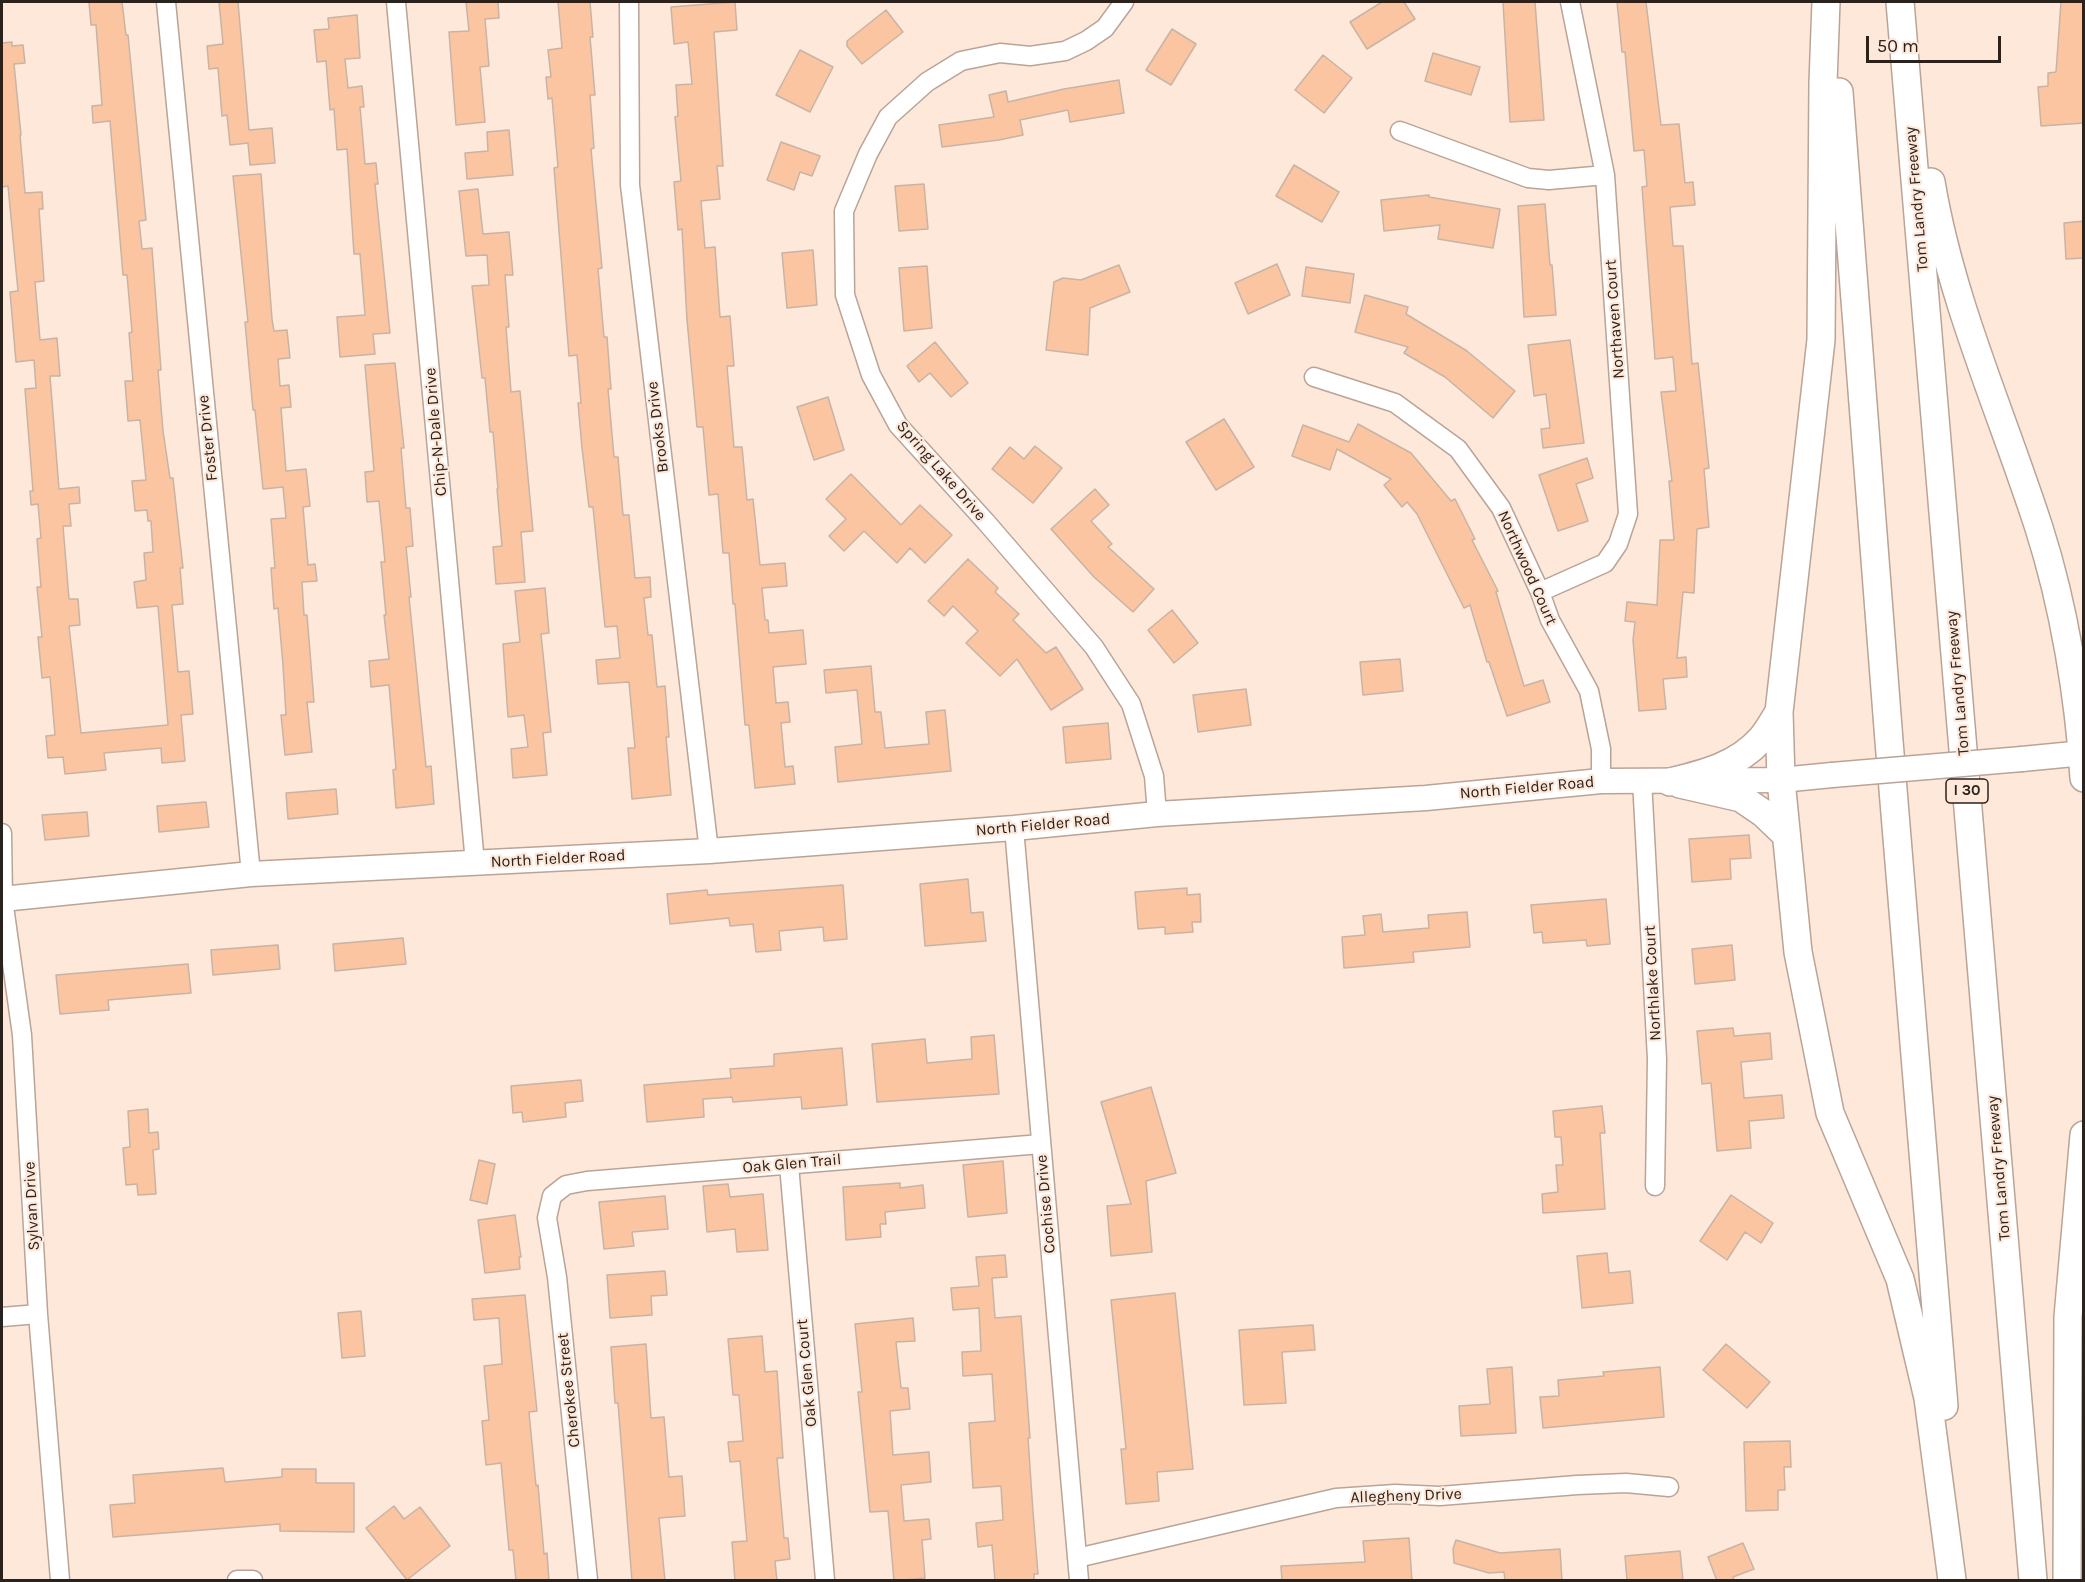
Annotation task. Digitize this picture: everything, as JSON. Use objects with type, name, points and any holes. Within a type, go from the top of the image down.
[{"type":"highway","points":[[1827,2],[1823,82],[1821,340],[1779,712],[1781,780],[1798,952],[1830,1113],[1900,1279],[1928,1398],[1953,1581]]},
{"type":"highway","points":[[1833,2],[1889,741],[1958,1581]]},
{"type":"highway","name":"Tom Landry Freeway","points":[[1900,2],[2033,1581]]},
{"type":"highway","points":[[1906,2],[1919,112],[1936,211],[1956,293],[2040,530],[2079,698],[2083,762]]},
{"type":"highway","points":[[1670,782],[1712,772],[1742,756],[1761,739],[1779,712]]},
{"type":"highway","points":[[1670,782],[1741,798],[1763,813],[1786,835]]},
{"type":"highway","points":[[2067,1581],[2068,1317],[2084,1136]]},
{"type":"main road","name":"North Fielder Road","points":[[2,899],[251,874],[709,851],[1014,828],[1156,814],[1426,798],[1600,781],[1781,780],[2022,759],[2083,762]]},
{"type":"street","name":"Foster Drive","points":[[166,2],[251,874]]},
{"type":"street","name":"Chip-N-Dale Drive","points":[[396,2],[475,863]]},
{"type":"street","name":"Brooks Drive","points":[[629,2],[630,185],[709,851]]},
{"type":"street","name":"Spring Lake Drive","points":[[1124,2],[1105,28],[1086,41],[1065,51],[1029,56],[1000,53],[961,61],[927,81],[888,117],[868,154],[844,211],[845,295],[871,375],[898,425],[1094,647],[1131,704],[1154,776],[1156,814]]},
{"type":"street","name":"Northaven Court","points":[[1540,592],[1605,563],[1618,544],[1628,514],[1605,175],[1570,2]]},
{"type":"street","points":[[1400,131],[1528,178],[1549,180],[1605,175]]},
{"type":"street","name":"Northwood Court","points":[[1314,377],[1395,403],[1458,449],[1501,508],[1540,592],[1550,620],[1589,691],[1601,749],[1600,781]]},
{"type":"street","name":"Northlake Court","points":[[1642,780],[1657,1059],[1655,1186]]},
{"type":"street","name":"Cochise Drive","points":[[1014,828],[1079,1581]]},
{"type":"street","name":"Sylvan Drive","points":[[2,833],[2,899],[22,1035],[38,1314],[60,1581]]},
{"type":"street","name":"Oak Glen Trail","points":[[550,1201],[552,1196],[566,1185],[587,1181],[1041,1144]]},
{"type":"street","name":"Oak Glen Court","points":[[789,1165],[825,1581]]},
{"type":"street","name":"Cherokee Street","points":[[550,1201],[547,1218],[557,1277],[588,1581]]},
{"type":"street","points":[[2,1317],[38,1314]]},
{"type":"street","name":"Allegheny Drive","points":[[1077,1558],[1336,1498],[1395,1494],[1440,1496],[1626,1483],[1669,1487]]},
{"type":"street","points":[[237,1581],[253,1581]]},
{"type":"building","points":[[89,2],[122,2],[126,35],[128,35],[146,220],[139,221],[142,249],[152,248],[163,431],[170,478],[173,478],[183,568],[180,568],[183,604],[172,605],[178,672],[189,671],[193,714],[181,715],[185,761],[162,763],[161,748],[104,753],[106,770],[65,774],[63,757],[48,758],[46,736],[55,735],[50,677],[42,678],[38,637],[42,637],[37,587],[41,587],[37,539],[41,538],[38,504],[31,505],[30,491],[33,491],[25,389],[36,388],[34,360],[16,362],[10,292],[18,291],[8,186],[2,187],[2,43],[12,42],[12,46],[23,45],[25,63],[14,64],[25,193],[42,192],[43,209],[39,209],[44,281],[35,282],[40,340],[57,338],[60,376],[50,376],[59,489],[79,487],[80,503],[69,504],[71,526],[63,526],[69,599],[78,599],[80,625],[69,626],[81,733],[168,725],[158,606],[137,608],[134,582],[146,580],[144,553],[153,552],[151,521],[148,521],[147,510],[135,511],[132,481],[146,480],[140,420],[128,421],[125,381],[133,381],[127,275],[123,275],[110,121],[93,123],[92,106],[102,105],[96,25],[91,25]]},
{"type":"building","points":[[219,2],[238,2],[249,130],[272,128],[275,163],[250,165],[248,143],[230,145],[227,115],[222,116],[218,68],[209,69],[207,46],[223,44]]},
{"type":"building","points":[[466,2],[498,2],[499,18],[485,19],[489,66],[480,67],[485,122],[456,125],[449,32],[469,31]]},
{"type":"building","points":[[558,2],[590,2],[593,37],[590,37],[595,95],[590,95],[594,148],[591,149],[602,268],[598,269],[604,337],[607,337],[611,389],[608,389],[614,457],[618,457],[623,515],[629,515],[635,578],[650,577],[651,597],[644,598],[648,635],[652,635],[657,687],[665,686],[669,737],[666,737],[671,795],[632,799],[628,748],[635,748],[629,682],[598,684],[596,660],[620,658],[617,626],[605,627],[593,507],[589,507],[582,448],[577,355],[569,356],[554,168],[558,167],[552,98],[548,99],[546,77],[551,77],[548,50],[562,48]]},
{"type":"building","points":[[735,2],[737,30],[714,32],[723,166],[717,166],[720,199],[701,201],[705,248],[715,247],[720,317],[730,316],[734,366],[727,366],[734,447],[742,447],[747,500],[753,499],[760,565],[785,563],[787,586],[762,588],[765,620],[768,620],[769,633],[803,630],[806,664],[773,667],[776,703],[788,702],[790,722],[781,723],[785,767],[793,766],[795,784],[755,788],[749,725],[745,725],[729,553],[723,553],[718,494],[709,495],[703,427],[697,427],[687,320],[682,229],[678,230],[674,182],[681,181],[675,117],[678,116],[676,85],[692,84],[688,42],[674,44],[671,7]]},
{"type":"building","points":[[1382,2],[1404,2],[1415,19],[1367,49],[1350,22]]},
{"type":"building","points":[[1503,2],[1535,2],[1544,120],[1510,122]]},
{"type":"building","points":[[1617,2],[1646,2],[1661,125],[1679,124],[1685,183],[1693,182],[1695,205],[1670,207],[1673,246],[1683,246],[1692,364],[1698,363],[1709,468],[1704,469],[1709,527],[1697,529],[1694,593],[1683,592],[1677,658],[1686,657],[1687,677],[1663,679],[1666,709],[1639,711],[1633,640],[1635,622],[1625,621],[1627,602],[1657,605],[1660,540],[1674,540],[1669,481],[1672,481],[1661,392],[1676,391],[1673,357],[1655,359],[1642,187],[1647,186],[1644,150],[1634,151],[1625,52],[1622,52]]},
{"type":"building","points":[[2061,2],[2084,2],[2084,123],[2041,126],[2038,87],[2048,86],[2048,73],[2056,72]]},
{"type":"building","points":[[886,10],[903,32],[862,64],[847,46],[847,41]]},
{"type":"building","points":[[357,15],[360,58],[345,59],[348,88],[362,86],[364,107],[360,107],[365,164],[376,163],[378,184],[375,184],[390,333],[373,334],[375,354],[340,357],[337,317],[365,315],[360,254],[354,254],[347,149],[337,150],[334,109],[330,110],[326,61],[317,62],[314,30],[329,29],[328,18]]},
{"type":"building","points":[[1172,29],[1196,44],[1171,85],[1146,70]]},
{"type":"building","points":[[800,50],[833,67],[810,112],[776,95]]},
{"type":"building","points":[[1433,53],[1480,67],[1471,95],[1425,81]]},
{"type":"building","points":[[1323,55],[1352,78],[1324,113],[1295,90]]},
{"type":"building","points":[[1119,80],[1124,113],[1070,122],[1068,110],[1020,120],[1023,135],[942,147],[939,125],[994,117],[989,95],[1006,91],[1008,102],[1064,89]]},
{"type":"building","points":[[509,130],[513,175],[467,179],[465,153],[488,151],[487,132]]},
{"type":"building","points":[[781,142],[820,156],[812,176],[800,172],[794,190],[767,180]]},
{"type":"building","points":[[1294,165],[1339,192],[1322,222],[1276,196]]},
{"type":"building","points":[[261,174],[272,319],[274,331],[287,330],[290,358],[278,359],[280,386],[289,385],[291,407],[281,408],[286,471],[306,469],[310,506],[303,507],[308,565],[315,564],[317,581],[302,582],[314,702],[307,702],[312,752],[285,755],[281,715],[286,715],[278,608],[274,609],[271,568],[275,568],[271,519],[286,518],[283,487],[263,489],[255,410],[253,410],[245,322],[248,322],[233,176]]},
{"type":"building","points":[[924,184],[928,229],[899,231],[895,186]]},
{"type":"building","points":[[478,189],[483,234],[509,232],[513,275],[505,275],[511,392],[520,391],[533,531],[521,532],[525,582],[496,584],[493,547],[502,546],[498,489],[493,432],[490,432],[485,378],[482,378],[472,286],[489,285],[487,255],[466,256],[459,191]]},
{"type":"building","points":[[1429,195],[1429,197],[1500,209],[1493,248],[1438,239],[1440,225],[1384,231],[1381,200]]},
{"type":"building","points":[[1545,204],[1556,315],[1524,317],[1518,206]]},
{"type":"building","points":[[2084,221],[2084,258],[2066,259],[2064,223]]},
{"type":"building","points":[[813,250],[817,305],[787,308],[782,253]]},
{"type":"building","points":[[1277,264],[1290,295],[1248,314],[1235,283]]},
{"type":"building","points":[[1119,265],[1130,292],[1090,308],[1088,355],[1046,350],[1054,282],[1063,278],[1081,280]]},
{"type":"building","points":[[927,266],[932,328],[904,331],[899,268]]},
{"type":"building","points":[[1306,267],[1354,274],[1350,303],[1302,296]]},
{"type":"building","points":[[1365,295],[1408,307],[1406,314],[1467,351],[1515,391],[1493,418],[1445,377],[1404,353],[1408,347],[1355,332]]},
{"type":"building","points":[[1570,340],[1584,443],[1543,448],[1541,429],[1550,428],[1546,394],[1534,396],[1528,345]]},
{"type":"building","points":[[935,342],[968,383],[951,397],[930,373],[919,382],[907,366]]},
{"type":"building","points":[[395,363],[404,448],[401,448],[406,508],[410,508],[413,546],[406,547],[411,597],[409,597],[426,767],[431,766],[434,804],[396,808],[393,770],[396,769],[389,685],[371,687],[369,661],[389,659],[384,615],[386,615],[381,562],[385,562],[379,501],[367,502],[365,472],[374,471],[365,365]]},
{"type":"building","points":[[828,397],[844,450],[814,460],[797,407]]},
{"type":"building","points":[[1224,419],[1254,467],[1216,490],[1186,442]]},
{"type":"building","points":[[1358,424],[1411,453],[1451,501],[1455,499],[1475,539],[1472,540],[1498,591],[1496,592],[1524,686],[1543,680],[1550,702],[1507,716],[1489,662],[1487,662],[1470,605],[1464,608],[1417,514],[1407,502],[1402,507],[1384,485],[1391,479],[1337,449],[1330,470],[1292,456],[1303,425],[1349,442]]},
{"type":"building","points":[[1035,446],[1062,468],[1033,503],[992,469],[1010,447],[1024,459]]},
{"type":"building","points":[[1587,458],[1593,478],[1576,484],[1588,521],[1558,531],[1539,475]]},
{"type":"building","points":[[851,474],[901,525],[920,505],[952,535],[925,563],[910,548],[897,563],[864,531],[844,551],[829,536],[846,519],[826,499]]},
{"type":"building","points":[[1095,489],[1109,505],[1091,521],[1112,544],[1108,547],[1154,589],[1133,612],[1094,577],[1051,529]]},
{"type":"building","points":[[968,559],[998,588],[995,592],[1019,614],[1013,620],[1046,653],[1056,647],[1083,689],[1051,710],[1017,659],[1000,676],[966,643],[978,631],[953,606],[944,616],[928,601]]},
{"type":"building","points":[[545,588],[549,633],[541,634],[551,732],[543,733],[547,775],[513,778],[511,749],[528,747],[524,715],[508,717],[503,644],[520,642],[515,591]]},
{"type":"building","points":[[1172,610],[1198,643],[1174,663],[1148,630]]},
{"type":"building","points":[[1400,659],[1403,691],[1363,695],[1360,662]]},
{"type":"building","points":[[871,666],[875,712],[881,712],[885,748],[929,744],[926,712],[945,710],[951,771],[838,782],[835,747],[862,744],[857,690],[826,693],[824,670]]},
{"type":"building","points":[[1246,689],[1251,725],[1198,732],[1193,695]]},
{"type":"building","points":[[1108,723],[1111,759],[1066,763],[1063,727]]},
{"type":"building","points":[[336,789],[338,814],[288,819],[286,793]]},
{"type":"building","points":[[206,802],[209,827],[159,832],[157,806]]},
{"type":"building","points":[[87,812],[89,836],[45,840],[42,815]]},
{"type":"building","points":[[1749,835],[1751,858],[1730,859],[1731,879],[1692,882],[1689,839]]},
{"type":"building","points":[[968,879],[971,913],[983,912],[986,941],[925,946],[920,884]]},
{"type":"building","points":[[843,885],[847,939],[824,941],[823,927],[779,931],[781,950],[756,952],[753,924],[730,926],[729,918],[670,924],[667,894],[707,890],[708,895]]},
{"type":"building","points":[[1187,888],[1187,895],[1200,894],[1201,922],[1192,922],[1193,932],[1165,934],[1165,927],[1138,929],[1135,892]]},
{"type":"building","points":[[1606,899],[1610,944],[1587,946],[1586,940],[1543,943],[1542,932],[1534,933],[1531,905]]},
{"type":"building","points":[[1467,912],[1470,947],[1413,952],[1414,962],[1344,968],[1342,937],[1365,935],[1363,916],[1381,914],[1383,932],[1429,928],[1428,915]]},
{"type":"building","points":[[403,938],[406,964],[335,971],[333,944]]},
{"type":"building","points":[[278,945],[280,969],[213,975],[211,950]]},
{"type":"building","points":[[1732,945],[1735,980],[1695,984],[1692,949]]},
{"type":"building","points":[[188,964],[191,993],[108,1000],[109,1010],[60,1014],[56,975]]},
{"type":"building","points":[[1733,1028],[1734,1036],[1770,1033],[1772,1059],[1741,1062],[1744,1098],[1782,1095],[1784,1118],[1749,1121],[1751,1148],[1717,1151],[1711,1083],[1702,1084],[1697,1031]]},
{"type":"building","points":[[994,1035],[999,1094],[877,1102],[872,1044],[925,1039],[927,1063],[972,1059],[971,1037]]},
{"type":"building","points":[[842,1048],[847,1105],[802,1109],[801,1097],[733,1102],[732,1097],[703,1099],[704,1117],[647,1122],[644,1085],[731,1078],[730,1069],[774,1066],[774,1054]]},
{"type":"building","points":[[581,1080],[583,1101],[565,1103],[566,1117],[523,1122],[522,1112],[513,1113],[511,1086]]},
{"type":"building","points":[[1151,1087],[1176,1173],[1146,1181],[1152,1252],[1111,1256],[1107,1206],[1131,1204],[1101,1102]]},
{"type":"building","points":[[1602,1106],[1605,1133],[1600,1133],[1605,1209],[1543,1213],[1542,1194],[1558,1192],[1556,1165],[1563,1165],[1561,1137],[1555,1137],[1553,1111]]},
{"type":"building","points":[[148,1109],[149,1133],[158,1132],[159,1149],[153,1150],[156,1194],[138,1195],[137,1184],[126,1185],[123,1148],[130,1147],[128,1111]]},
{"type":"building","points":[[479,1160],[495,1164],[487,1204],[470,1200]]},
{"type":"building","points":[[1003,1161],[1007,1213],[968,1217],[963,1165]]},
{"type":"building","points":[[900,1183],[900,1188],[923,1185],[925,1208],[885,1212],[886,1224],[880,1224],[881,1237],[846,1240],[843,1187]]},
{"type":"building","points":[[728,1184],[730,1197],[763,1194],[768,1250],[737,1252],[735,1229],[707,1232],[703,1186]]},
{"type":"building","points":[[1731,1195],[1773,1223],[1761,1243],[1745,1232],[1727,1260],[1700,1241]]},
{"type":"building","points":[[665,1196],[668,1229],[632,1232],[634,1246],[604,1249],[599,1202]]},
{"type":"building","points":[[515,1215],[521,1257],[519,1257],[520,1269],[485,1273],[478,1220]]},
{"type":"building","points":[[1607,1253],[1609,1273],[1630,1271],[1633,1303],[1582,1308],[1577,1256]]},
{"type":"building","points":[[1005,1255],[1007,1277],[992,1278],[995,1318],[1021,1316],[1038,1574],[1034,1574],[1034,1581],[995,1581],[992,1545],[978,1547],[976,1523],[1003,1520],[1001,1486],[973,1488],[969,1423],[995,1421],[992,1374],[963,1376],[962,1352],[981,1351],[979,1308],[953,1310],[951,1288],[979,1286],[976,1257]]},
{"type":"building","points":[[665,1271],[667,1295],[651,1296],[652,1315],[610,1318],[607,1275]]},
{"type":"building","points":[[1175,1293],[1193,1469],[1157,1472],[1159,1501],[1126,1504],[1121,1449],[1126,1449],[1111,1300]]},
{"type":"building","points":[[525,1295],[537,1411],[529,1412],[549,1581],[516,1581],[513,1550],[509,1550],[501,1463],[486,1465],[482,1421],[489,1420],[484,1366],[502,1364],[499,1318],[474,1320],[472,1299]]},
{"type":"building","points":[[361,1311],[365,1356],[342,1358],[338,1313]]},
{"type":"building","points":[[913,1318],[915,1341],[896,1342],[901,1388],[908,1388],[910,1409],[890,1411],[893,1455],[929,1452],[931,1482],[901,1485],[904,1521],[929,1519],[931,1539],[922,1540],[925,1578],[894,1581],[888,1511],[870,1512],[858,1392],[862,1392],[855,1324]]},
{"type":"building","points":[[1313,1325],[1315,1350],[1282,1352],[1286,1403],[1244,1405],[1239,1330]]},
{"type":"building","points":[[762,1336],[765,1372],[777,1371],[783,1458],[777,1458],[784,1538],[788,1538],[790,1559],[775,1561],[777,1581],[735,1581],[732,1542],[747,1541],[740,1461],[730,1462],[728,1442],[743,1441],[739,1395],[733,1395],[728,1339]]},
{"type":"building","points":[[646,1344],[651,1418],[664,1417],[669,1477],[682,1476],[685,1516],[659,1518],[665,1581],[632,1581],[618,1403],[615,1403],[611,1347]]},
{"type":"building","points":[[1726,1344],[1770,1382],[1747,1408],[1703,1370]]},
{"type":"building","points":[[1512,1367],[1516,1433],[1461,1436],[1459,1406],[1490,1404],[1487,1369]]},
{"type":"building","points":[[1660,1367],[1664,1417],[1543,1428],[1540,1397],[1559,1396],[1558,1380],[1604,1376],[1603,1372]]},
{"type":"building","points":[[1790,1441],[1791,1467],[1784,1467],[1785,1490],[1778,1490],[1778,1510],[1746,1511],[1744,1442]]},
{"type":"building","points":[[223,1468],[225,1482],[282,1477],[282,1469],[316,1469],[316,1483],[354,1483],[354,1532],[280,1531],[280,1524],[113,1537],[110,1505],[135,1503],[133,1475]]},
{"type":"building","points":[[394,1506],[404,1519],[420,1507],[450,1546],[407,1580],[366,1528]]},
{"type":"building","points":[[1409,1538],[1412,1581],[1282,1581],[1281,1566],[1365,1562],[1363,1541]]},
{"type":"building","points":[[1456,1540],[1500,1553],[1560,1549],[1562,1581],[1505,1581],[1504,1572],[1489,1573],[1454,1563],[1453,1549]]},
{"type":"building","points":[[1743,1543],[1754,1569],[1733,1577],[1734,1581],[1717,1581],[1708,1557]]},
{"type":"building","points":[[1680,1551],[1683,1581],[1627,1581],[1625,1556]]}]
